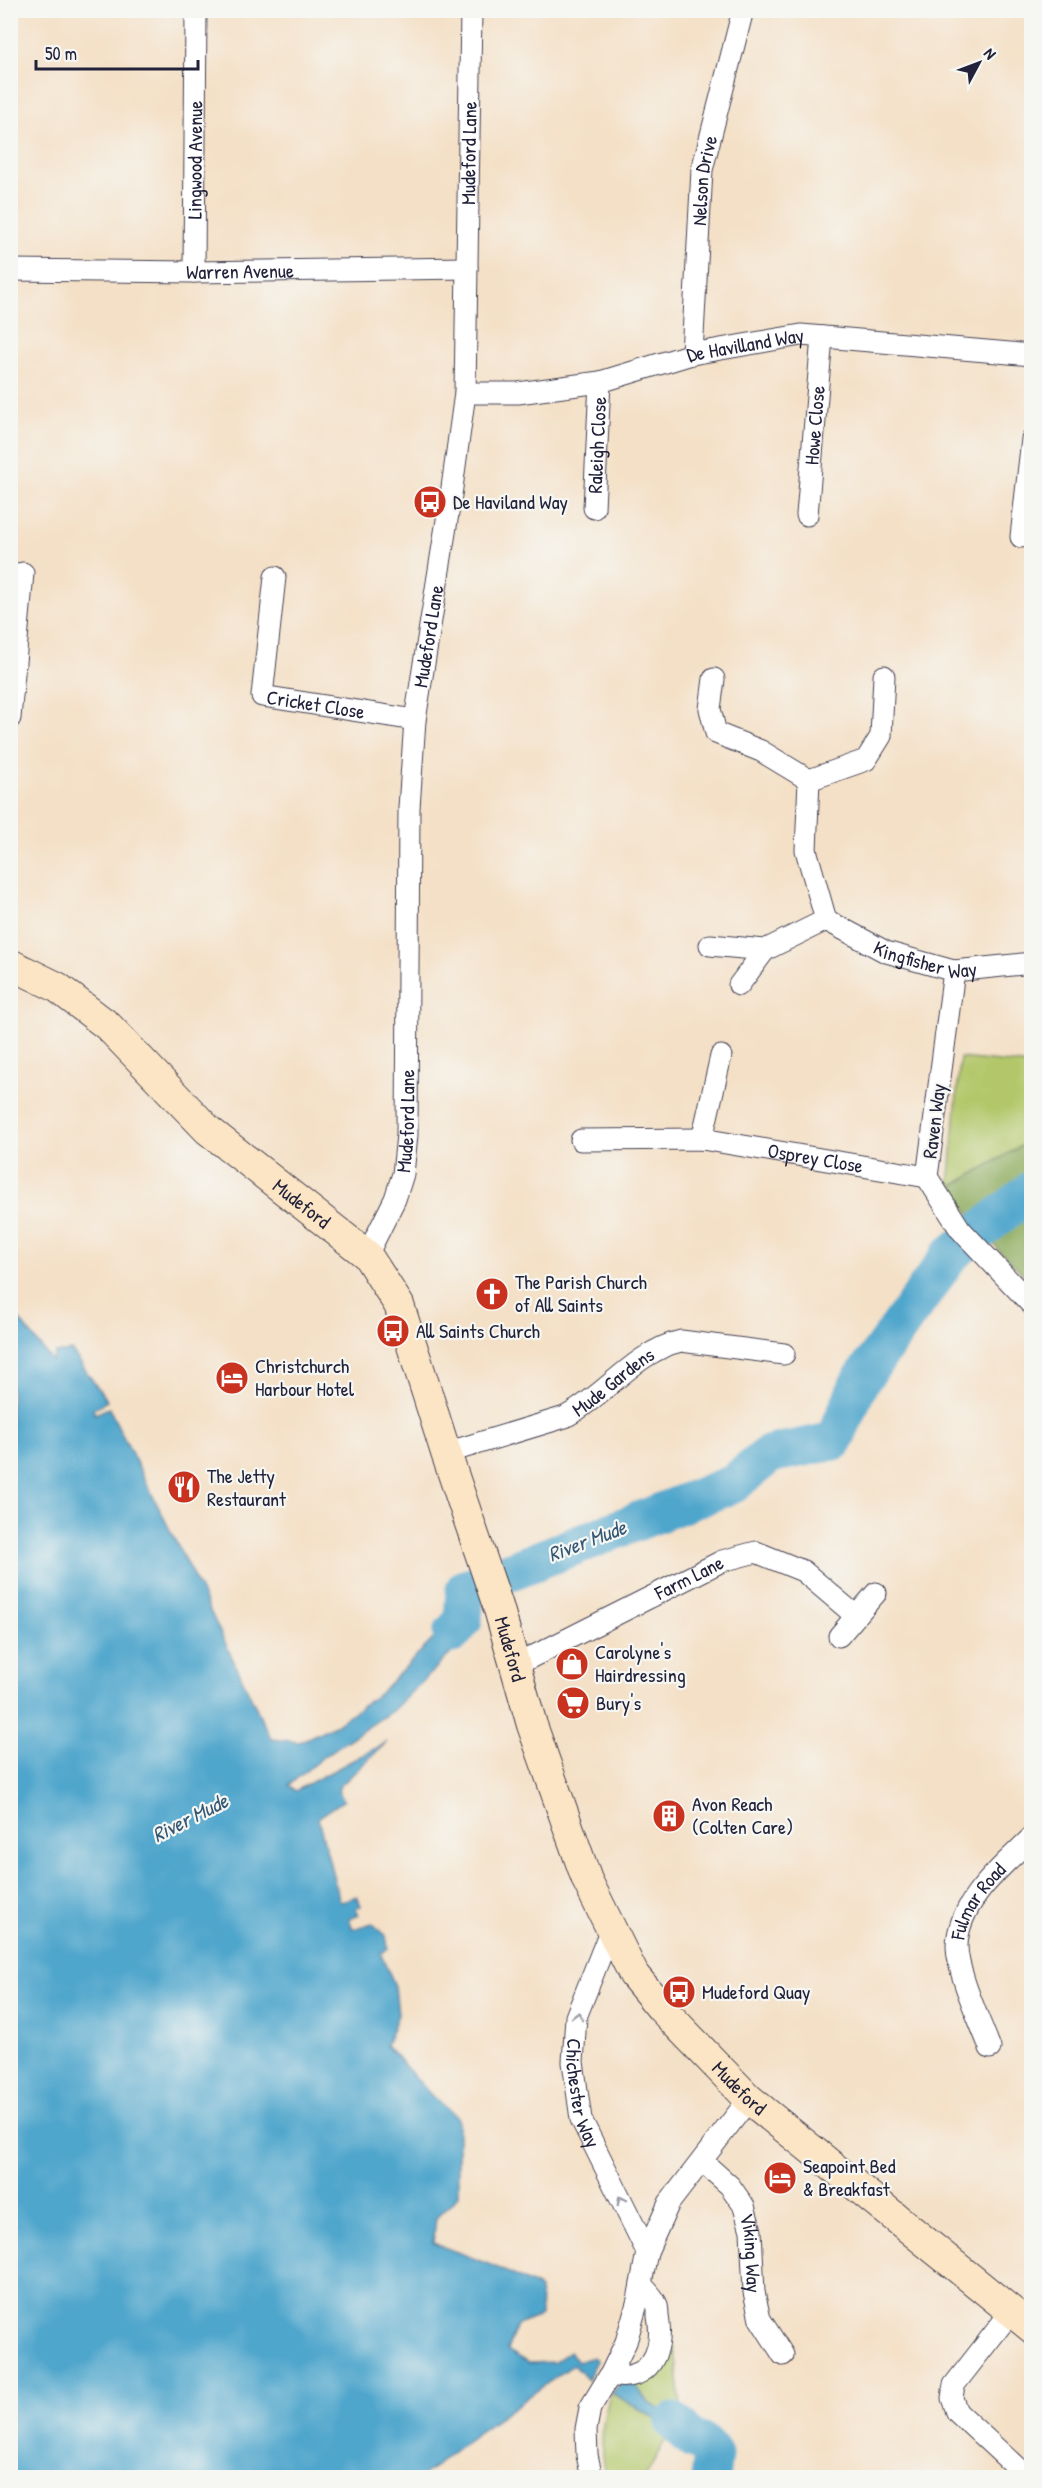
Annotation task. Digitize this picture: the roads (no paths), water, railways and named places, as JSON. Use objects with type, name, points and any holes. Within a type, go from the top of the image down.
[{"type":"street","name":"Lingwood Avenue","points":[[194,272],[196,10]]},
{"type":"street","name":"Mudeford Lane","points":[[368,1255],[396,1199],[403,1174],[407,1135],[409,808],[415,720],[452,495],[465,393],[471,10]]},
{"type":"street","name":"Nelson Drive","points":[[692,354],[702,170],[744,10]]},
{"type":"street","name":"Warren Avenue","points":[[10,270],[194,272],[467,268]]},
{"type":"street","name":"De Havilland Way","points":[[465,393],[518,393],[600,381],[692,354],[801,335],[1032,355]]},
{"type":"street","name":"Howe Close","points":[[807,515],[822,337]]},
{"type":"street","name":"Raleigh Close","points":[[594,508],[600,381]]},
{"type":"street","points":[[1021,537],[1032,439]]},
{"type":"street","points":[[10,576],[23,573],[10,718]]},
{"type":"street","name":"Cricket Close","points":[[275,578],[262,696],[415,720]]},
{"type":"street","points":[[714,679],[710,709],[716,733],[760,751],[809,780],[866,760],[881,736],[884,676]]},
{"type":"street","points":[[739,985],[765,950],[826,920],[806,850],[809,780]]},
{"type":"street","name":"Kingfisher Way","points":[[826,920],[886,952],[954,971],[1032,963]]},
{"type":"street","points":[[710,945],[765,950]]},
{"type":"street","name":"Mudeford","points":[[10,964],[57,987],[108,1026],[208,1130],[368,1255],[399,1305],[498,1606],[532,1725],[587,1880],[634,1975],[662,2009],[749,2098],[1021,2320]]},
{"type":"street","name":"Raven Way","points":[[954,971],[927,1177],[960,1228],[976,1248],[1032,1305]]},
{"type":"street","points":[[702,1139],[721,1056]]},
{"type":"street","name":"Osprey Close","points":[[581,1140],[702,1139],[927,1177]]},
{"type":"street","name":"Mude Gardens","points":[[446,1453],[565,1417],[582,1408],[652,1352],[666,1344],[681,1341],[784,1354]]},
{"type":"street","name":"Farm Lane","points":[[516,1665],[722,1561],[756,1552],[803,1571],[856,1616]]},
{"type":"street","points":[[839,1636],[876,1593]]},
{"type":"street","name":"Fulmar Road","points":[[990,2048],[966,1987],[957,1946],[964,1916],[981,1889],[1032,1837]]},
{"type":"street","name":"Chichester Way","points":[[611,1929],[576,2017],[573,2062],[581,2119],[647,2252]]},
{"type":"street","points":[[592,2478],[587,2455],[586,2429],[590,2408],[626,2342],[647,2252],[669,2203],[749,2098]]},
{"type":"street","name":"Viking Way","points":[[702,2161],[730,2186],[744,2206],[751,2231],[754,2292],[760,2319],[783,2355]]},
{"type":"street","points":[[610,2375],[622,2378],[639,2374],[656,2356],[661,2335],[656,2303],[641,2284]]},
{"type":"street","points":[[1021,2320],[954,2385],[952,2398],[957,2412],[1026,2476]]},
{"type":"water","points":[[11,1317],[18,1318],[52,1361],[55,1353],[72,1351],[107,1401],[93,1409],[95,1414],[109,1408],[271,1739],[299,1742],[335,1725],[380,1693],[451,1621],[462,1573],[471,1597],[474,1631],[392,1711],[324,1756],[289,1785],[295,1791],[387,1742],[340,1786],[338,1791],[344,1800],[318,1818],[340,1902],[357,1896],[361,1906],[355,1909],[358,1915],[349,1919],[353,1929],[372,1923],[386,1936],[388,1948],[381,1954],[395,1986],[398,2015],[386,2045],[432,2096],[458,2118],[458,2196],[436,2218],[433,2243],[501,2269],[540,2289],[541,2316],[517,2325],[507,2350],[529,2363],[556,2362],[569,2351],[578,2362],[593,2357],[597,2361],[587,2380],[573,2365],[472,2437],[421,2477],[11,2477]]},
{"type":"water","points":[[620,2384],[635,2384],[648,2403],[676,2419],[672,2428],[612,2393]]},
{"type":"waterway","name":"River Mude","points":[[452,1634],[463,1620],[465,1589],[733,1484],[770,1454],[834,1441],[859,1383],[951,1254],[1032,1190]]},
{"type":"waterway","points":[[674,2422],[693,2440],[704,2443],[713,2455],[710,2478]]},
{"type":"place","name":"De Haviland Way","points":[[430,502]]},
{"type":"place","name":"The Parish Church of All Saints","points":[[492,1294]]},
{"type":"place","name":"All Saints Church","points":[[393,1331]]},
{"type":"place","name":"Christchurch Harbour Hotel","points":[[232,1378]]},
{"type":"place","name":"The Jetty Restaurant","points":[[184,1487]]},
{"type":"place","name":"Carolyne's Hairdressing","points":[[572,1664]]},
{"type":"place","name":"Bury's","points":[[573,1703]]},
{"type":"place","name":"Avon Reach (Colten Care)","points":[[669,1816]]},
{"type":"place","name":"Mudeford Quay","points":[[679,1992]]},
{"type":"place","name":"Seapoint Bed & Breakfast","points":[[780,2178]]}]
